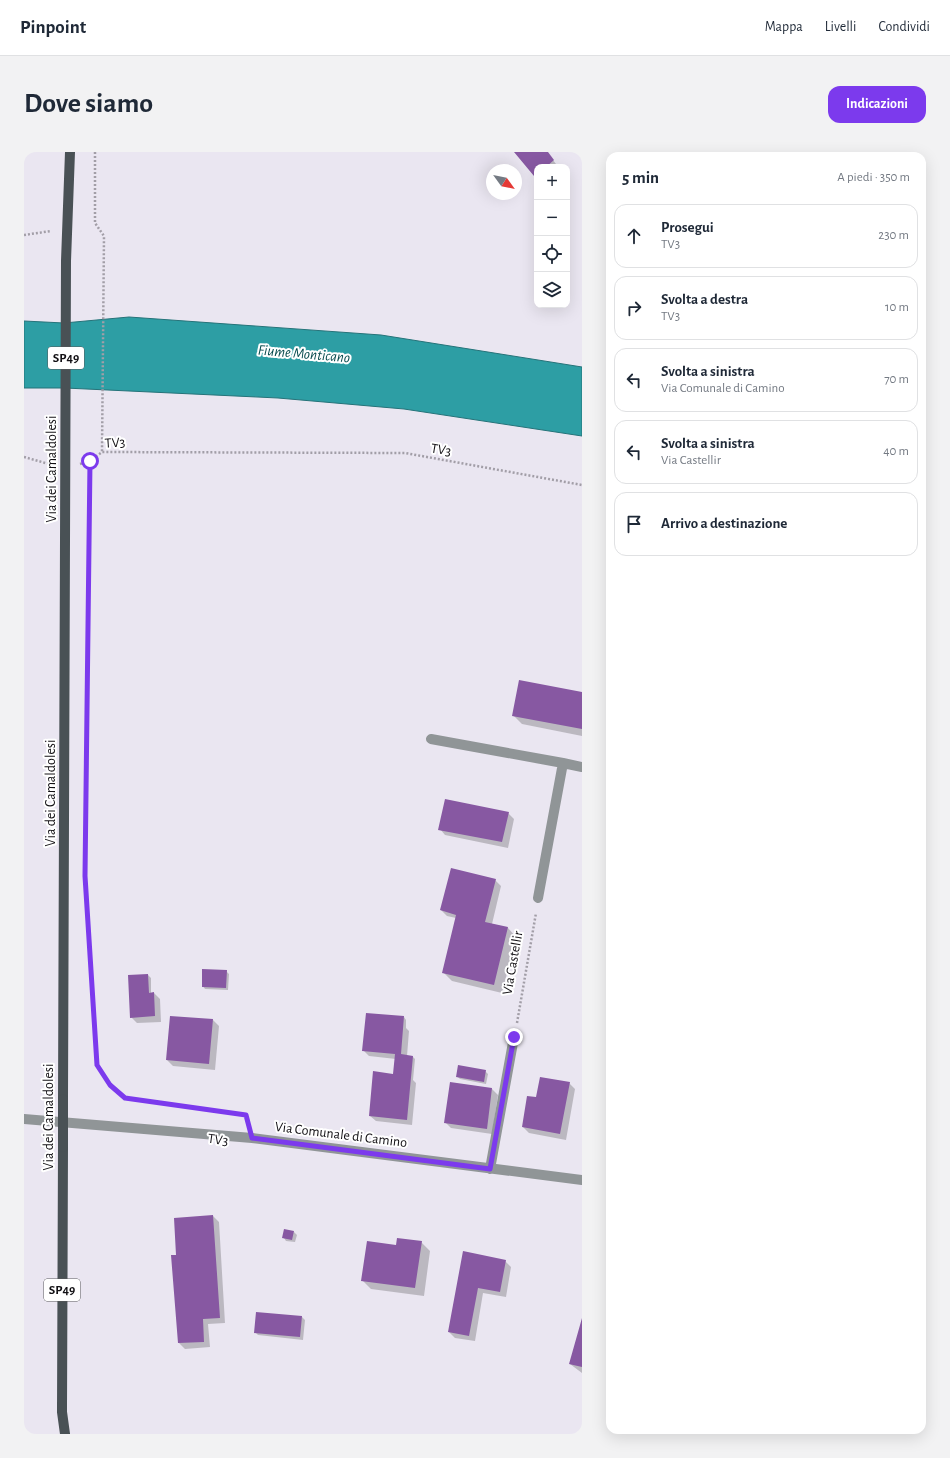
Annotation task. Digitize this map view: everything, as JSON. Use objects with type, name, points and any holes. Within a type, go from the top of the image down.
[{"type":"main road","name":"Via dei Camaldolesi","points":[[65,1434],[62,1412],[65,454],[66,261],[70,152]]},
{"type":"street","points":[[431,739],[582,767]]},
{"type":"street","points":[[538,898],[563,763]]},
{"type":"street","points":[[490,1169],[514,1037]]},
{"type":"street","name":"Via Comunale di Camino","points":[[24,1119],[252,1138],[582,1180]]},
{"type":"path","points":[[95,152],[95,223],[104,236],[102,452]]},
{"type":"path","points":[[24,235],[68,229]]},
{"type":"path","name":"TV3","points":[[252,1138],[246,1115],[125,1098],[110,1085],[97,1065],[85,876],[90,461],[102,452],[405,453],[582,485]]},
{"type":"path","points":[[24,457],[66,468]]},
{"type":"path","name":"Via Castellir","points":[[514,1037],[538,898]]},
{"type":"water","name":"Fiume Monticano","points":[[129,317],[381,335],[582,367],[582,436],[404,409],[278,398],[65,388],[24,388],[24,321],[64,323]]},
{"type":"building","points":[[514,152],[548,152],[554,160],[549,164],[534,164],[534,176]]},
{"type":"building","points":[[519,680],[582,692],[582,729],[512,716]]},
{"type":"building","points":[[445,799],[509,812],[502,842],[438,830]]},
{"type":"building","points":[[451,868],[496,879],[485,922],[508,927],[494,985],[442,973],[456,915],[440,910]]},
{"type":"building","points":[[202,969],[227,970],[226,988],[202,987]]},
{"type":"building","points":[[148,974],[149,993],[154,992],[155,1016],[130,1018],[128,975]]},
{"type":"building","points":[[366,1013],[404,1016],[401,1054],[413,1056],[407,1120],[369,1116],[373,1071],[393,1074],[395,1054],[362,1051]]},
{"type":"building","points":[[170,1016],[213,1019],[209,1064],[166,1060]]},
{"type":"building","points":[[458,1065],[486,1070],[484,1082],[456,1077]]},
{"type":"building","points":[[540,1077],[570,1082],[560,1134],[522,1127],[527,1096],[536,1097]]},
{"type":"building","points":[[450,1082],[492,1088],[487,1129],[444,1123]]},
{"type":"building","points":[[213,1215],[220,1318],[203,1319],[204,1342],[178,1343],[171,1255],[176,1255],[174,1218]]},
{"type":"building","points":[[284,1229],[294,1231],[292,1240],[282,1238]]},
{"type":"building","points":[[397,1238],[422,1241],[415,1288],[361,1281],[367,1241],[396,1245]]},
{"type":"building","points":[[463,1251],[506,1260],[500,1292],[478,1288],[469,1336],[448,1332]]},
{"type":"building","points":[[256,1312],[302,1316],[300,1337],[254,1333]]},
{"type":"building","points":[[582,1318],[582,1367],[569,1364]]},
{"type":"route","points":[[90,461],[85,876],[97,1065],[110,1085],[125,1098],[246,1115],[252,1138],[490,1169],[514,1037]]}]
